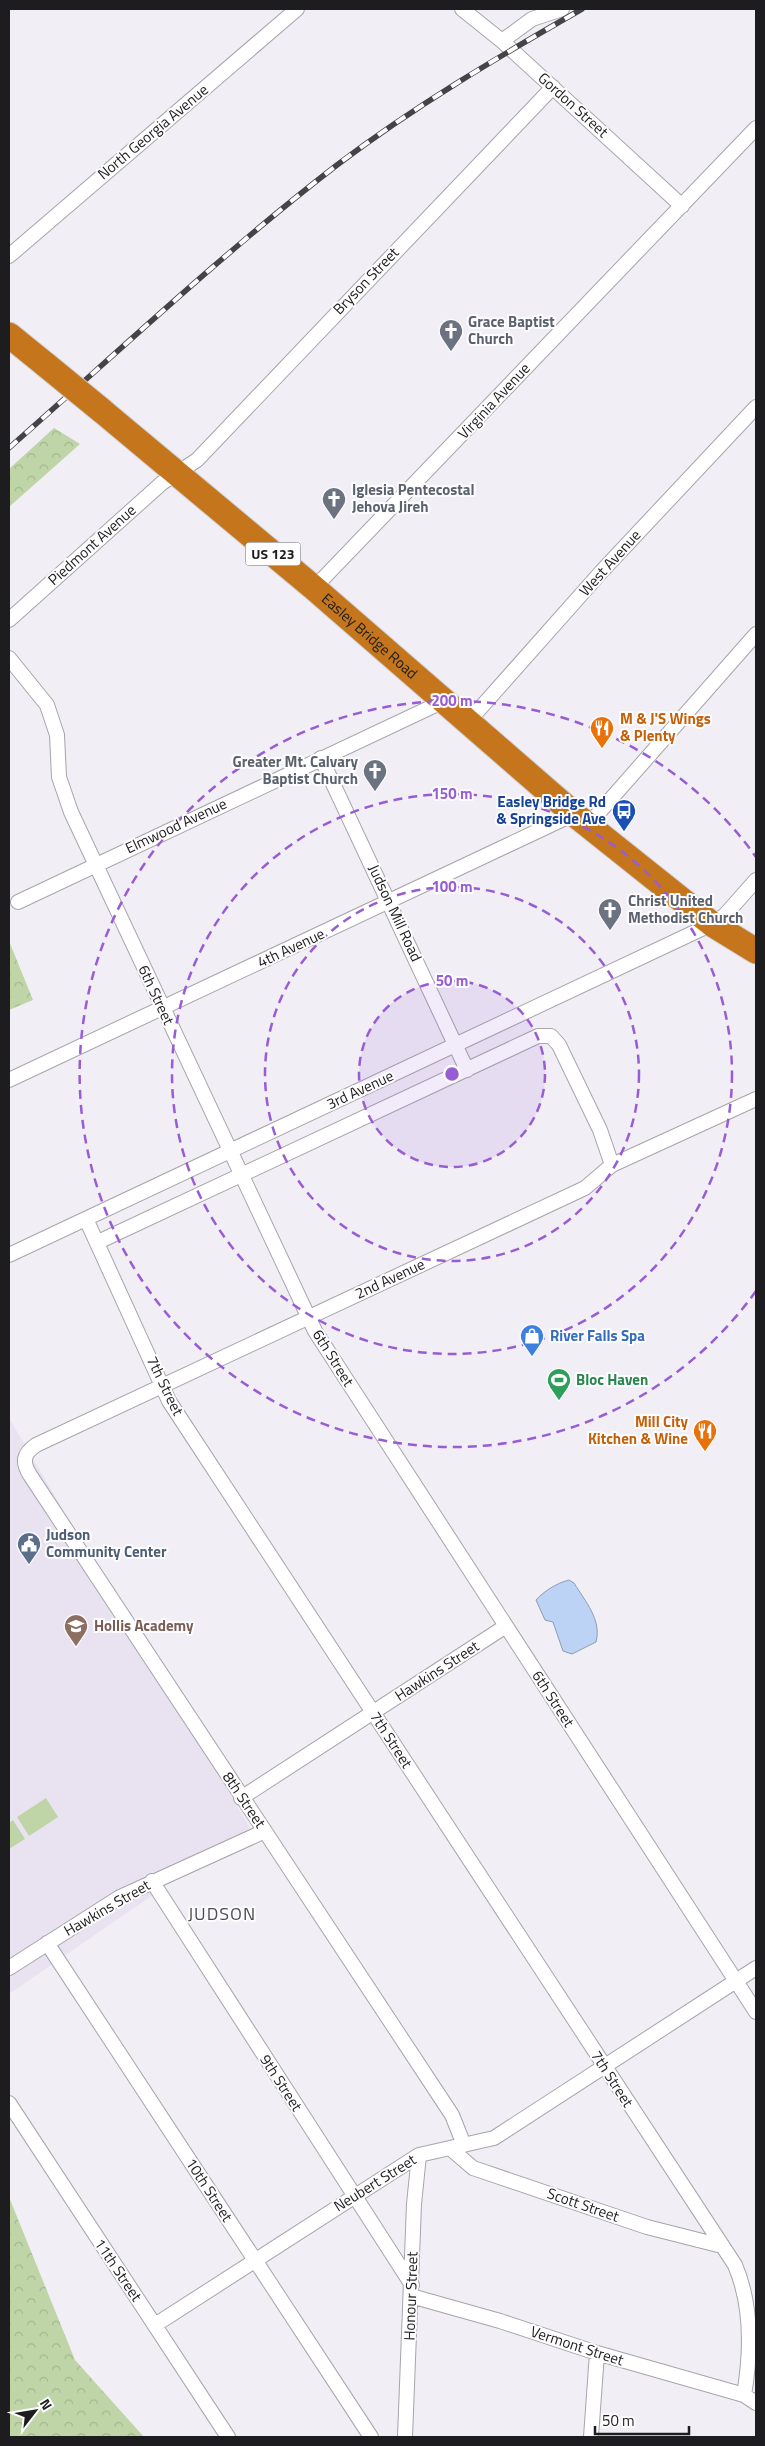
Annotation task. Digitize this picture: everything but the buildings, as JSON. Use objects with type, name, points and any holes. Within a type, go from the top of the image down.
[{"type":"highway","name":"Easley Bridge Road","points":[[9,335],[314,588],[581,819],[712,924],[756,951]]},
{"type":"street","name":"North Georgia Avenue","points":[[9,256],[297,9]]},
{"type":"street","name":"Gordon Street","points":[[462,9],[502,41],[682,206]]},
{"type":"street","points":[[502,41],[532,19],[562,9]]},
{"type":"street","name":"Bryson Street","points":[[178,474],[197,460],[553,87]]},
{"type":"street","name":"Virginia Avenue","points":[[314,588],[756,128]]},
{"type":"street","name":"West Avenue","points":[[468,722],[602,571],[756,407]]},
{"type":"street","name":"Piedmont Avenue","points":[[9,620],[162,483],[178,474]]},
{"type":"street","points":[[581,819],[756,634]]},
{"type":"street","name":"6th Street","points":[[9,658],[47,705],[57,735],[59,777],[71,812],[315,1332],[756,2012]]},
{"type":"street","name":"Elmwood Avenue","points":[[18,902],[94,864],[444,700]]},
{"type":"street","name":"Judson Mill Road","points":[[321,758],[467,1070]]},
{"type":"street","name":"4th Avenue","points":[[9,1080],[389,902],[581,819]]},
{"type":"street","name":"3rd Avenue","points":[[9,1255],[712,924],[725,915],[756,880]]},
{"type":"street","name":"3rd Avenue","points":[[98,1242],[538,1036],[550,1036],[559,1044],[596,1122],[612,1165]]},
{"type":"street","name":"2nd Avenue","points":[[24,1457],[27,1451],[36,1445],[585,1188],[612,1165],[756,1099]]},
{"type":"street","name":"7th Street","points":[[86,1218],[169,1401],[738,2273],[745,2299],[748,2346],[744,2395]]},
{"type":"street","name":"8th Street","points":[[24,1457],[26,1468],[30,1475],[241,1798],[265,1831],[452,2115],[457,2147]]},
{"type":"street","name":"Hawkins Street","points":[[241,1798],[506,1626]]},
{"type":"street","name":"Hawkins Street","points":[[9,1968],[120,1897],[265,1831]]},
{"type":"street","name":"9th Street","points":[[152,1881],[354,2196],[411,2290]]},
{"type":"street","name":"10th Street","points":[[47,1943],[371,2437]]},
{"type":"street","name":"Neubert Street","points":[[155,2325],[419,2155],[494,2138],[756,1968]]},
{"type":"street","name":"11th Street","points":[[9,2103],[228,2437]]},
{"type":"street","name":"Scott Street","points":[[457,2147],[473,2168],[648,2227],[722,2246]]},
{"type":"street","name":"Honour Street","points":[[406,2437],[414,2204],[419,2155]]},
{"type":"street","name":"Vermont Street","points":[[411,2290],[596,2354],[744,2395],[756,2403]]},
{"type":"street","points":[[591,2437],[596,2354]]},
{"type":"shaded area","name":"Hollis Academy","points":[[9,1418],[250,1828],[9,1994]]},
{"type":"green space","points":[[54,428],[80,444],[9,507],[9,469]]},
{"type":"green space","points":[[9,941],[33,1000],[9,1010]]},
{"type":"green space","points":[[46,1798],[58,1817],[29,1836],[17,1817]]},
{"type":"green space","points":[[13,1820],[25,1839],[9,1849],[9,1823]]},
{"type":"green space","points":[[9,2197],[75,2360],[144,2437],[9,2437]]},
{"type":"water","points":[[569,1580],[574,1583],[587,1604],[597,1626],[596,1642],[572,1654],[563,1651],[553,1622],[545,1620],[536,1600],[551,1588]]},
{"type":"railway","points":[[9,448],[212,268],[337,165],[396,122],[457,83],[582,9]]},
{"type":"place","name":"Grace Baptist Church","points":[[451,352]]},
{"type":"place","name":"Iglesia Pentecostal Jehova Jireh","points":[[334,520]]},
{"type":"place","name":"M & J'S Wings & Plenty","points":[[602,749]]},
{"type":"place","name":"Greater Mt. Calvary Baptist Church","points":[[375,792]]},
{"type":"place","name":"Easley Bridge Rd & Springside Ave","points":[[624,832]]},
{"type":"place","name":"Christ United Methodist Church","points":[[610,931]]},
{"type":"place","name":"River Falls Spa","points":[[532,1357]]},
{"type":"place","name":"Bloc Haven","points":[[559,1401]]},
{"type":"place","name":"Mill City Kitchen & Wine","points":[[705,1452]]},
{"type":"place","name":"Judson Community Center","points":[[29,1565]]},
{"type":"place","name":"Hollis Academy","points":[[76,1647]]},
{"type":"district","name":"JUDSON","points":[[222,1914]]}]
